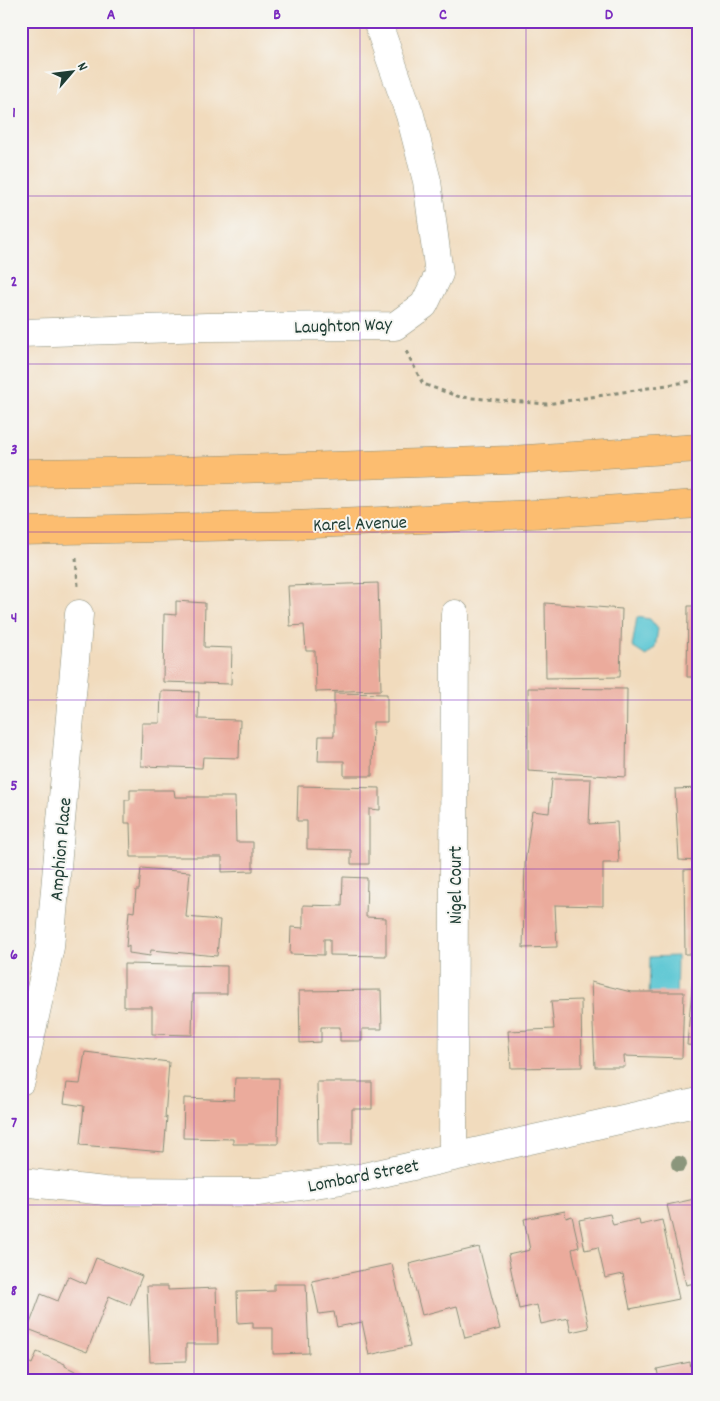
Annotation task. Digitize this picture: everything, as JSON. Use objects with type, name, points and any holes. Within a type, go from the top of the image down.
[{"type":"main road","points":[[21,473],[177,471],[510,460],[699,448]]},
{"type":"main road","name":"Karel Avenue","points":[[21,531],[313,524],[554,514],[699,504]]},
{"type":"street","name":"Laughton Way","points":[[21,333],[207,327],[395,326],[424,306],[439,274],[427,181],[410,115],[377,21]]},
{"type":"street","name":"Amphion Place","points":[[21,1081],[50,947],[80,614]]},
{"type":"street","name":"Nigel Court","points":[[453,1156],[455,614]]},
{"type":"street","name":"Lombard Street","points":[[21,1182],[105,1191],[260,1192],[364,1177],[699,1102]]},
{"type":"path","points":[[395,326],[423,384],[460,397],[547,404],[699,380]]},
{"type":"water","points":[[637,617],[650,619],[658,629],[655,648],[646,656],[632,647]]},
{"type":"water","points":[[677,956],[676,1006],[649,1002],[650,957]]},
{"type":"building","points":[[378,583],[381,690],[316,692],[315,651],[306,651],[304,625],[290,626],[288,586]]},
{"type":"building","points":[[176,601],[205,603],[204,647],[232,648],[231,684],[163,682],[164,614],[176,615]]},
{"type":"building","points":[[545,603],[622,609],[620,677],[546,678]]},
{"type":"building","points":[[688,606],[699,606],[699,677],[687,677]]},
{"type":"building","points":[[528,688],[627,689],[626,777],[528,771]]},
{"type":"building","points":[[161,691],[199,692],[198,719],[240,720],[239,758],[203,757],[202,768],[141,766],[142,723],[160,723]]},
{"type":"building","points":[[334,693],[387,694],[387,722],[373,722],[372,776],[344,776],[344,761],[318,761],[319,736],[334,736]]},
{"type":"building","points":[[552,779],[591,779],[589,824],[617,822],[619,863],[603,863],[603,906],[555,905],[557,947],[523,948],[525,863],[532,811],[549,813]]},
{"type":"building","points":[[298,786],[380,788],[380,810],[369,809],[369,864],[351,864],[351,850],[307,849],[307,821],[297,821]]},
{"type":"building","points":[[699,788],[699,861],[679,860],[675,789]]},
{"type":"building","points":[[130,790],[174,790],[175,797],[235,797],[236,842],[253,842],[253,871],[222,872],[222,857],[131,857],[130,823],[125,823],[125,800],[130,800]]},
{"type":"building","points":[[141,868],[190,872],[186,917],[220,920],[217,956],[151,950],[150,956],[129,953],[129,945],[126,947],[129,911],[134,912]]},
{"type":"building","points":[[699,869],[699,954],[685,954],[684,870]]},
{"type":"building","points":[[343,877],[367,878],[366,917],[386,918],[386,956],[330,955],[330,939],[324,939],[324,955],[290,954],[291,927],[303,928],[303,905],[342,906]]},
{"type":"building","points":[[124,964],[227,966],[227,994],[193,994],[192,1035],[152,1034],[152,1007],[124,1007]]},
{"type":"building","points":[[693,976],[699,976],[699,1046],[687,1045]]},
{"type":"building","points":[[591,982],[631,992],[684,992],[682,1058],[624,1056],[625,1067],[595,1067]]},
{"type":"building","points":[[381,990],[382,1029],[362,1029],[362,1041],[340,1041],[340,1027],[321,1027],[321,1042],[300,1043],[299,991]]},
{"type":"building","points":[[581,1000],[582,1067],[511,1068],[508,1031],[554,1029],[551,1001]]},
{"type":"building","points":[[85,1052],[169,1062],[164,1152],[80,1145],[84,1106],[64,1103],[67,1083],[80,1084]]},
{"type":"building","points":[[235,1078],[279,1078],[278,1144],[233,1144],[233,1139],[183,1138],[184,1098],[234,1100]]},
{"type":"building","points":[[317,1082],[372,1082],[372,1109],[352,1109],[352,1144],[318,1144]]},
{"type":"building","points":[[699,1198],[699,1282],[686,1285],[667,1205]]},
{"type":"building","points":[[565,1211],[566,1218],[572,1216],[579,1247],[572,1249],[589,1328],[571,1332],[568,1318],[541,1324],[537,1305],[519,1309],[508,1255],[530,1250],[524,1219]]},
{"type":"building","points":[[610,1214],[613,1225],[639,1219],[640,1225],[662,1220],[679,1299],[630,1309],[623,1274],[605,1278],[598,1247],[585,1250],[579,1220]]},
{"type":"building","points":[[479,1247],[500,1329],[465,1338],[457,1306],[422,1315],[409,1264]]},
{"type":"building","points":[[96,1258],[142,1276],[130,1305],[109,1296],[87,1352],[28,1329],[41,1294],[58,1301],[68,1276],[86,1284]]},
{"type":"building","points":[[392,1264],[410,1346],[369,1355],[362,1322],[337,1327],[334,1312],[319,1314],[312,1281]]},
{"type":"building","points":[[274,1284],[306,1284],[309,1353],[273,1354],[273,1328],[253,1328],[253,1322],[238,1323],[237,1292],[274,1291]]},
{"type":"building","points":[[147,1286],[168,1286],[168,1290],[216,1288],[218,1344],[186,1344],[186,1361],[150,1362]]},
{"type":"building","points":[[37,1352],[65,1364],[65,1366],[93,1380],[21,1380],[21,1359],[32,1364]]},
{"type":"building","points":[[690,1362],[693,1380],[659,1380],[657,1369]]}]
